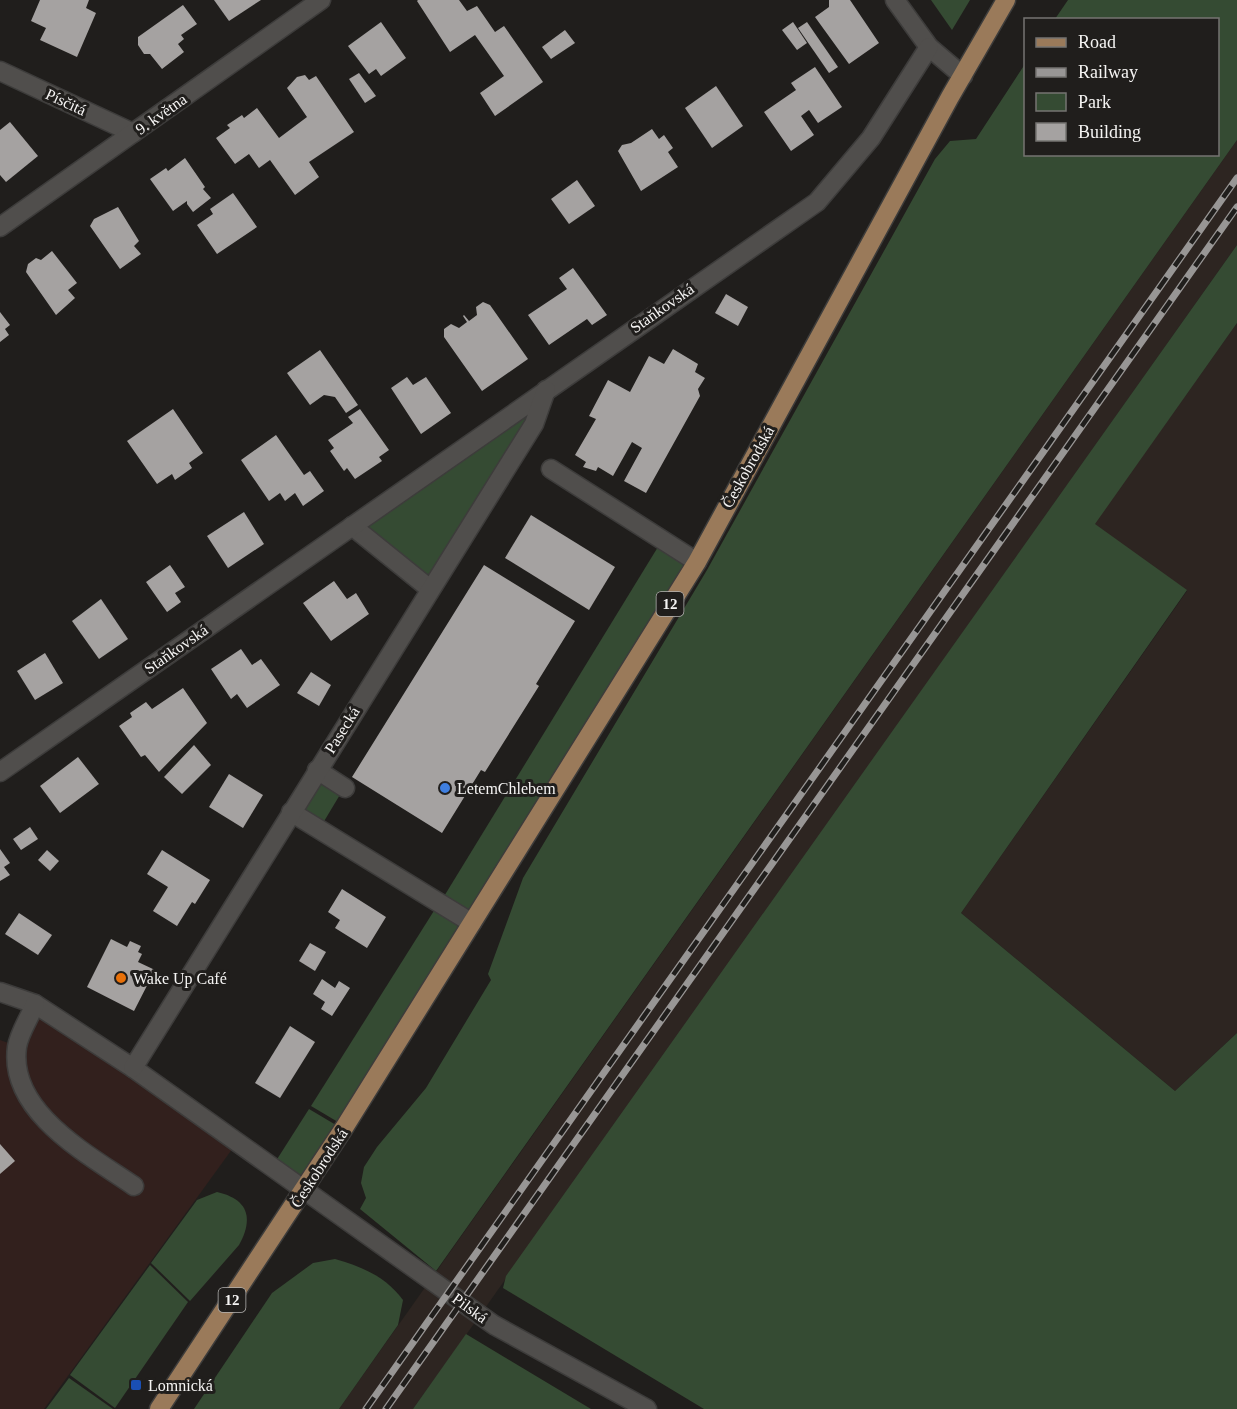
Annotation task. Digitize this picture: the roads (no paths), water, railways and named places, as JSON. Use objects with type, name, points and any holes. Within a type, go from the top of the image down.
[{"type":"main road","name":"Českobrodská","points":[[159,1409],[304,1190],[697,562],[1006,0]]},
{"type":"street","name":"9. května","points":[[0,227],[321,0]]},
{"type":"street","points":[[895,0],[929,47],[963,76]]},
{"type":"street","name":"Staňkovská","points":[[0,772],[817,202],[872,138],[929,47]]},
{"type":"street","name":"Písčitá","points":[[0,71],[133,133]]},
{"type":"street","name":"Pasecká","points":[[133,1068],[534,424],[546,390]]},
{"type":"street","points":[[550,469],[697,562]]},
{"type":"street","points":[[352,526],[430,589]]},
{"type":"street","points":[[317,770],[345,788]]},
{"type":"street","points":[[291,812],[472,922]]},
{"type":"street","points":[[0,992],[35,1004],[133,1068],[304,1190]]},
{"type":"street","points":[[35,1004],[17,1047],[19,1071],[24,1090],[35,1108],[49,1123],[134,1186]]},
{"type":"street","name":"Pilská","points":[[304,1190],[494,1325],[647,1409]]},
{"type":"railway","points":[[366,1409],[1237,178]]},
{"type":"railway","points":[[386,1409],[1237,207]]},
{"type":"place","name":"LetemChlebem","points":[[445,788]]},
{"type":"place","name":"Wake Up Café","points":[[121,978]]},
{"type":"place","name":"Lomnická","points":[[136,1385]]}]
